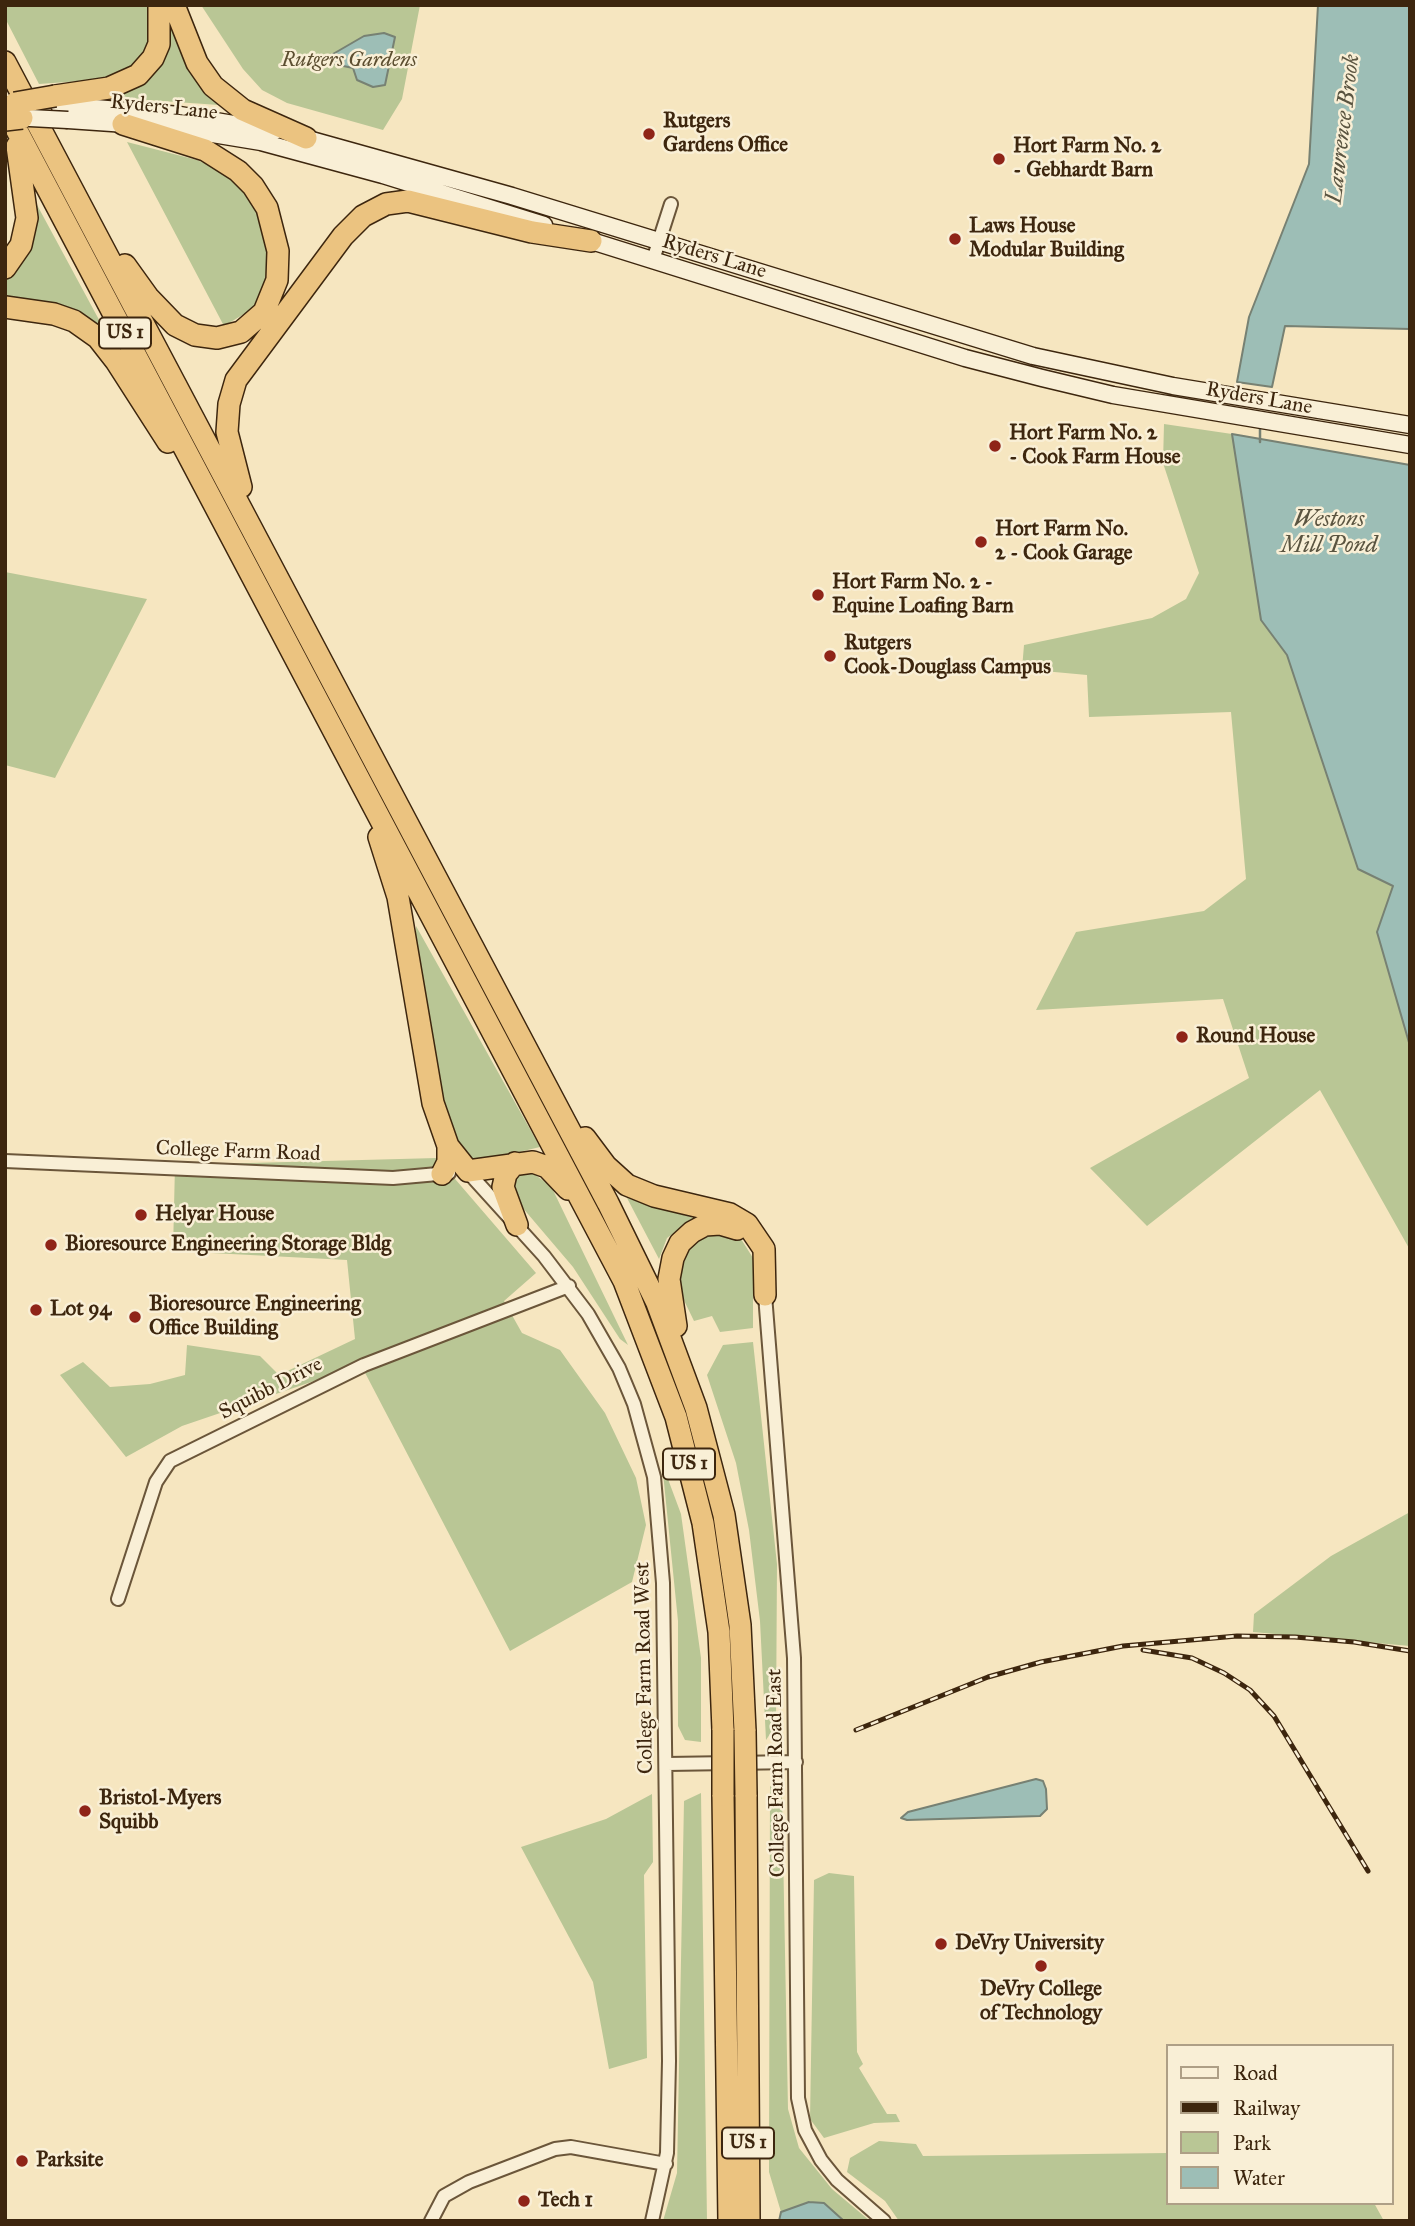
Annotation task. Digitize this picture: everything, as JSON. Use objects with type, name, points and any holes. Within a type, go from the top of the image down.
[{"type":"highway","points":[[11,110],[118,86],[138,75],[153,58],[159,44],[159,5]]},
{"type":"highway","points":[[174,5],[197,63],[213,86],[243,110],[306,138]]},
{"type":"highway","points":[[5,47],[27,218],[21,245],[5,268]]},
{"type":"highway","name":"US 1","points":[[5,62],[11,110],[642,1269],[684,1373],[716,1479],[730,1551],[740,1625],[746,1795],[749,2221]]},
{"type":"highway","name":"US 1","points":[[11,110],[80,204],[247,541],[350,758],[590,1214],[652,1348],[686,1452],[703,1523],[715,1595],[723,1730],[729,2221]]},
{"type":"highway","points":[[80,204],[148,297],[181,329],[209,338],[233,335],[254,323],[269,305],[277,280],[277,243],[267,208],[253,186],[214,154],[123,124]]},
{"type":"highway","points":[[247,541],[228,442],[228,414],[233,388],[245,367],[356,221],[378,207],[408,201],[532,232],[591,241]]},
{"type":"highway","points":[[5,307],[54,314],[74,321],[98,338],[157,424],[196,489],[247,541]]},
{"type":"highway","points":[[350,758],[391,870],[433,1103],[448,1146],[448,1162],[442,1174]]},
{"type":"highway","points":[[538,1074],[606,1166],[621,1180],[645,1193],[730,1214],[752,1229],[766,1256],[765,1295]]},
{"type":"highway","points":[[448,1146],[468,1171],[533,1162],[547,1167],[590,1214]]},
{"type":"highway","points":[[515,1163],[506,1174],[503,1187],[517,1225]]},
{"type":"highway","points":[[684,1373],[670,1279],[673,1258],[687,1235],[701,1227],[716,1224],[730,1225],[743,1232],[758,1253],[765,1295]]},
{"type":"highway","points":[[748,2066],[759,2151],[761,2221]]},
{"type":"main road","name":"Ryders Lane","points":[[57,101],[180,115],[306,138],[659,241],[999,347],[1103,373],[1410,425]]},
{"type":"main road","name":"Ryders Lane","points":[[11,110],[68,120],[206,132],[297,150],[429,188],[1006,369],[1113,395],[1410,445]]},
{"type":"street","points":[[653,260],[671,204]]},
{"type":"street","name":"College Farm Road","points":[[5,1161],[393,1178],[468,1171]]},
{"type":"street","name":"College Farm Road West","points":[[468,1171],[569,1286],[619,1368],[640,1423],[654,1477],[661,1544],[667,1764],[669,2085],[666,2164],[652,2221]]},
{"type":"street","name":"Squibb Drive","points":[[118,1599],[156,1482],[170,1461],[364,1365],[569,1286]]},
{"type":"street","name":"College Farm Road East","points":[[765,1295],[792,1620],[800,2109],[810,2140],[830,2172],[884,2221]]},
{"type":"street","points":[[667,1764],[796,1762]]},
{"type":"street","points":[[431,2221],[444,2196],[469,2182],[555,2149],[571,2147],[666,2164]]},
{"type":"green space","points":[[5,5],[146,5],[150,14],[149,47],[126,71],[95,80],[39,84],[5,18]]},
{"type":"green space","points":[[165,5],[196,80],[219,105],[104,97],[138,86]]},
{"type":"green space","name":"Rutgers Gardens","points":[[201,5],[420,5],[402,99],[383,130],[287,103],[262,90],[243,69]]},
{"type":"green space","points":[[127,142],[197,160],[235,177],[267,222],[269,279],[254,308],[224,326]]},
{"type":"green space","points":[[36,203],[111,342],[5,300],[5,274],[31,225]]},
{"type":"green space","points":[[1164,424],[1232,434],[1261,620],[1287,655],[1393,886],[1377,932],[1410,1046],[1410,1250],[1320,1090],[1147,1226],[1090,1168],[1249,1078],[1223,999],[1036,1010],[1076,932],[1204,911],[1246,879],[1231,712],[1089,717],[1087,675],[1022,669],[1024,645],[1152,618],[1186,599],[1199,573],[1163,463]]},
{"type":"green space","points":[[5,572],[147,599],[55,778],[5,765]]},
{"type":"green space","points":[[416,926],[540,1147],[473,1163],[453,1143],[440,1101],[416,975]]},
{"type":"green space","points":[[437,1158],[536,1273],[504,1301],[522,1333],[560,1350],[605,1413],[636,1478],[646,1525],[632,1582],[510,1651],[361,1365],[182,1426],[126,1457],[60,1375],[83,1362],[110,1387],[150,1384],[185,1375],[187,1345],[260,1356],[279,1375],[355,1339],[347,1260],[173,1251],[175,1165]]},
{"type":"green space","points":[[531,1172],[551,1186],[628,1345],[620,1339],[573,1267],[516,1200],[510,1184],[517,1173]]},
{"type":"green space","points":[[627,1198],[694,1218],[667,1238],[659,1259]]},
{"type":"green space","points":[[719,1231],[741,1239],[753,1258],[753,1328],[720,1332],[712,1316],[694,1321],[677,1286],[679,1260],[693,1241]]},
{"type":"green space","points":[[753,1342],[777,1564],[776,1725],[766,1740],[760,1621],[749,1530],[736,1463],[707,1375],[723,1345]]},
{"type":"green space","points":[[662,1463],[681,1514],[701,1658],[701,1742],[685,1740],[678,1726],[678,1621]]},
{"type":"green space","points":[[1410,1512],[1410,1646],[1253,1632],[1254,1614],[1331,1556]]},
{"type":"green space","points":[[770,1786],[782,1795],[788,2109],[799,2148],[832,2189],[870,2221],[844,2221],[824,2203],[808,2202],[781,2212],[769,2172]]},
{"type":"green space","points":[[701,1793],[707,2221],[663,2221],[677,2173],[684,1801]]},
{"type":"green space","points":[[652,1794],[653,1862],[644,1875],[647,2058],[609,2069],[593,1982],[521,1847],[606,1819]]},
{"type":"green space","points":[[829,1873],[854,1876],[857,2052],[863,2064],[859,2068],[887,2114],[896,2114],[900,2122],[874,2123],[824,2138],[810,2119],[814,1880]]},
{"type":"green space","points":[[879,2141],[916,2144],[923,2156],[1166,2153],[1166,2205],[1375,2205],[1384,2221],[899,2221],[885,2201],[847,2172],[850,2158]]},
{"type":"water","points":[[1318,5],[1410,5],[1410,329],[1285,326],[1272,387],[1237,382],[1249,317],[1309,164]]},
{"type":"water","points":[[384,33],[395,37],[385,85],[373,87],[357,80],[353,68],[329,63],[333,54],[364,36]]},
{"type":"water","name":"Westons Mill Pond","points":[[1232,434],[1410,465],[1410,1046],[1377,932],[1393,886],[1358,869],[1287,655],[1261,620]]},
{"type":"water","points":[[1036,1779],[1043,1781],[1046,1789],[1047,1809],[1040,1816],[901,1818],[908,1812]]},
{"type":"water","points":[[809,2202],[824,2203],[844,2221],[779,2221],[781,2212]]},
{"type":"waterway","name":"Lawrence Brook","points":[[1260,427],[1260,442]]},
{"type":"railway","points":[[856,1730],[988,1677],[1041,1662],[1123,1646],[1237,1636],[1295,1637],[1354,1642],[1410,1651]]},
{"type":"railway","points":[[1143,1650],[1192,1658],[1224,1673],[1250,1690],[1274,1716],[1368,1871]]},
{"type":"place","name":"Rutgers Gardens Office","points":[[649,134]]},
{"type":"place","name":"Hort Farm No. 2 - Gebhardt Barn","points":[[999,159]]},
{"type":"place","name":"Laws House Modular Building","points":[[955,239]]},
{"type":"place","name":"Hort Farm No. 2 - Cook Farm House","points":[[995,446]]},
{"type":"place","name":"Hort Farm No. 2 - Cook Garage","points":[[981,542]]},
{"type":"place","name":"Hort Farm No. 2 - Equine Loafing Barn","points":[[818,595]]},
{"type":"place","name":"Rutgers Cook-Douglass Campus","points":[[830,656]]},
{"type":"place","name":"Round House","points":[[1182,1037]]},
{"type":"place","name":"Helyar House","points":[[141,1215]]},
{"type":"place","name":"Bioresource Engineering Storage Bldg","points":[[51,1245]]},
{"type":"place","name":"Lot 94","points":[[36,1310]]},
{"type":"place","name":"Bioresource Engineering Office Building","points":[[135,1317]]},
{"type":"place","name":"Bristol-Myers Squibb","points":[[85,1811]]},
{"type":"place","name":"DeVry University","points":[[941,1944]]},
{"type":"place","name":"DeVry College of Technology","points":[[1041,1966]]},
{"type":"place","name":"Parksite","points":[[22,2161]]},
{"type":"place","name":"Tech 1","points":[[524,2201]]}]
